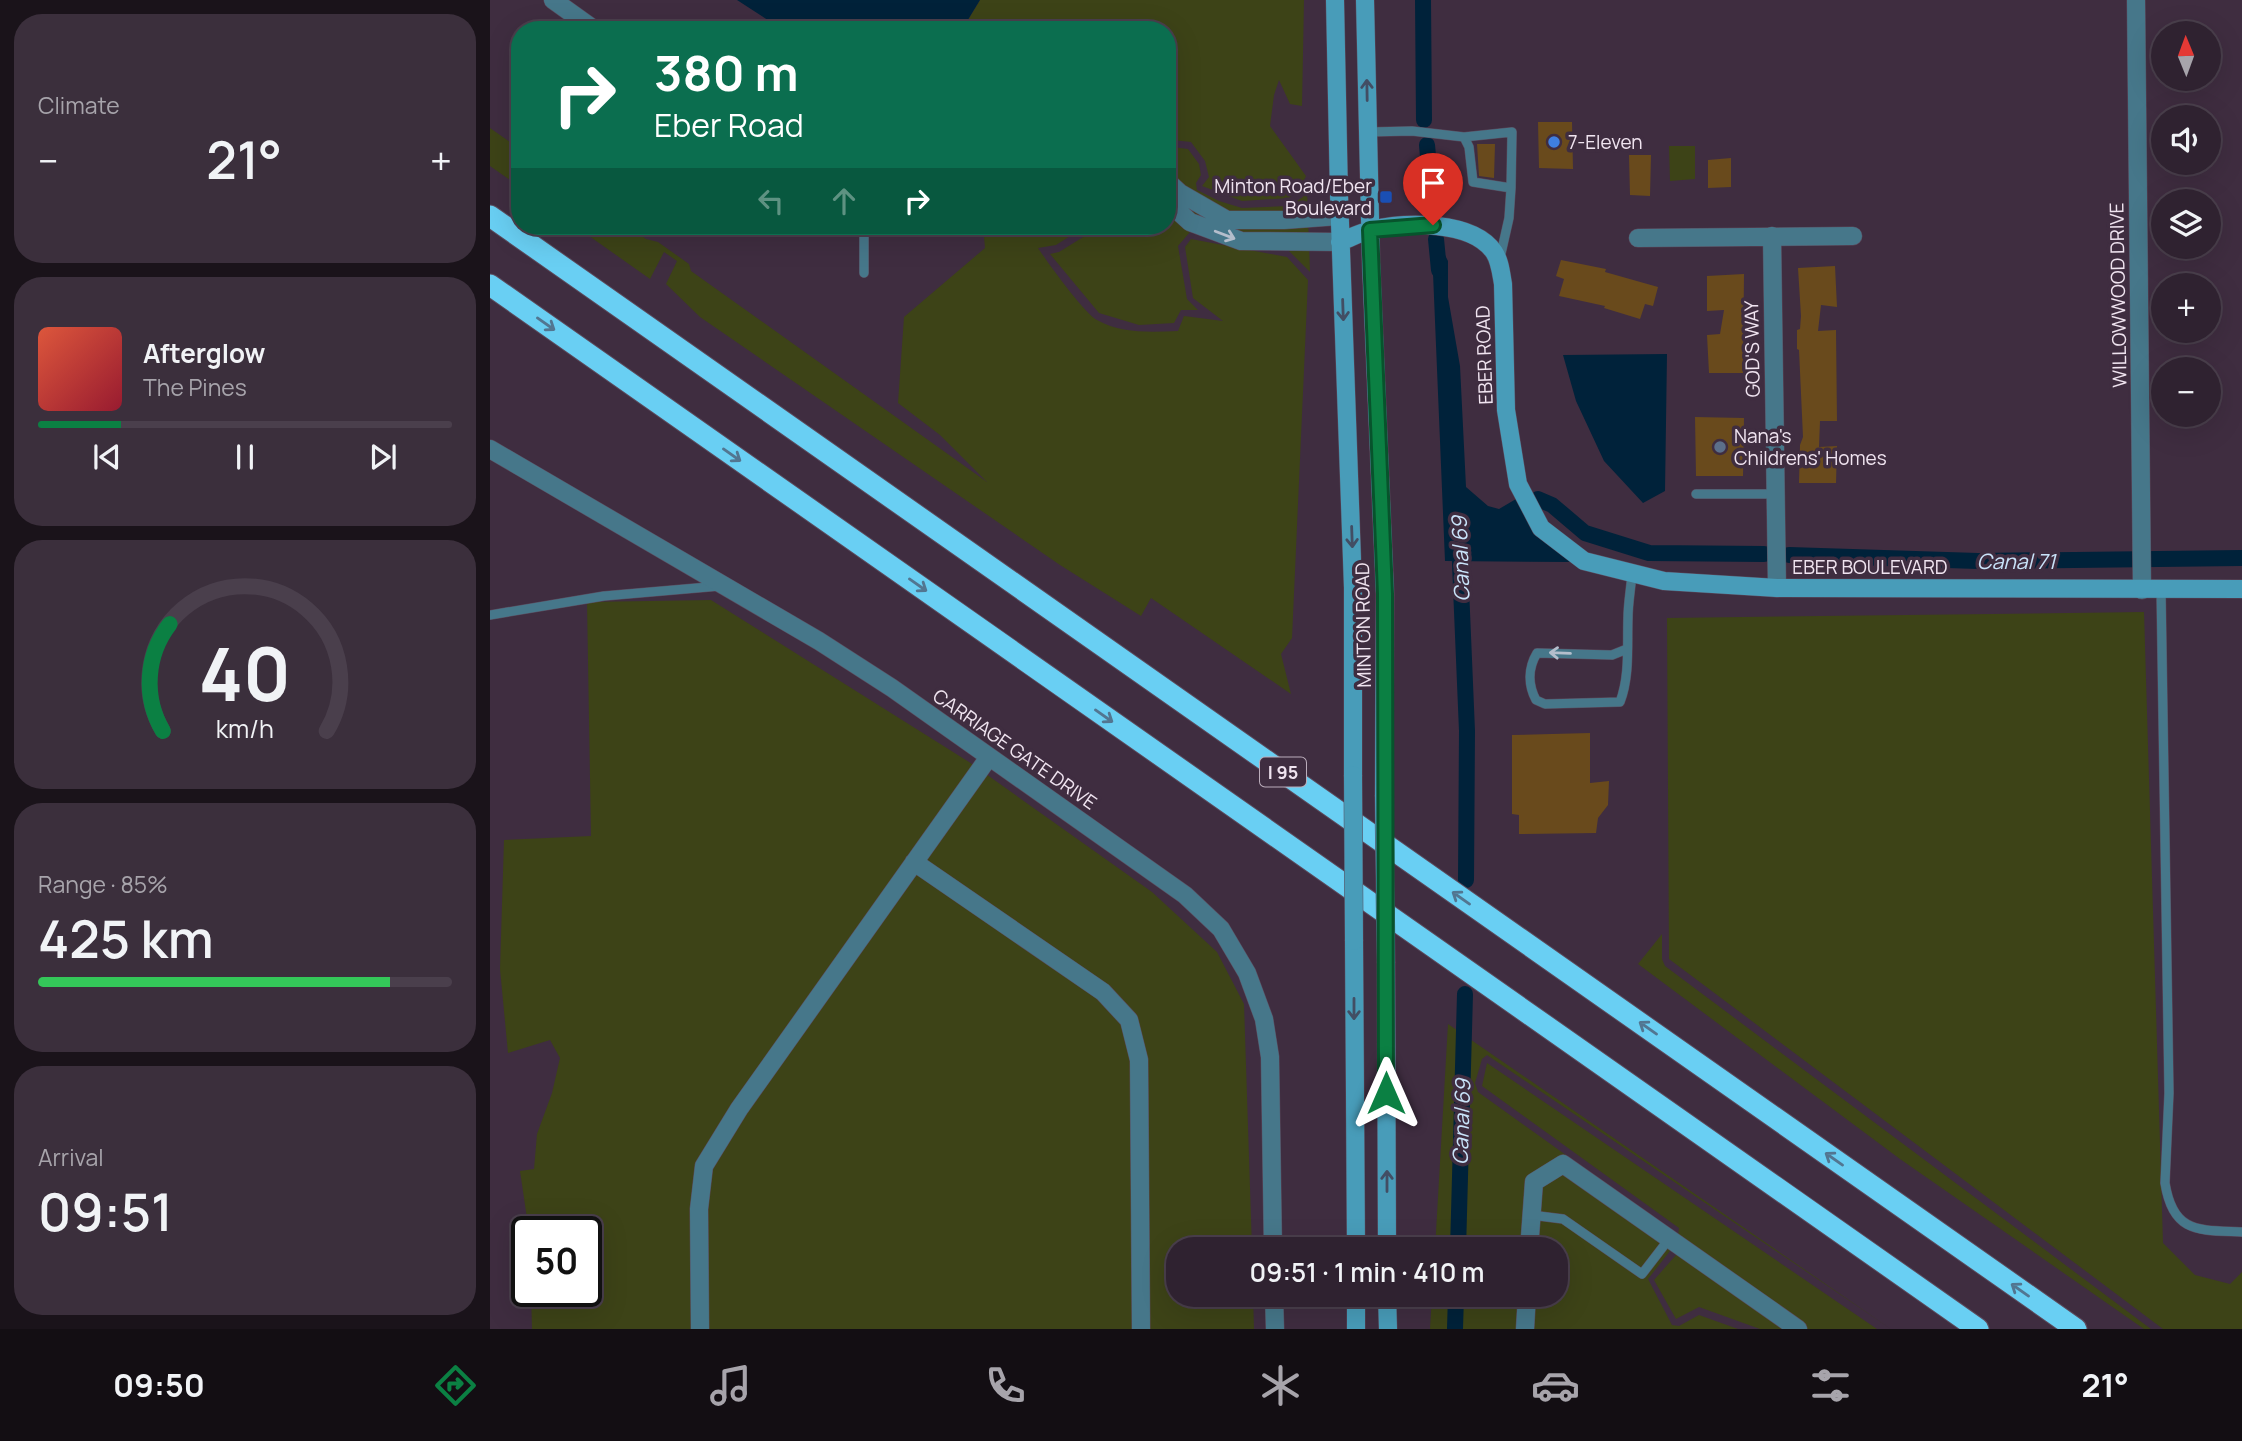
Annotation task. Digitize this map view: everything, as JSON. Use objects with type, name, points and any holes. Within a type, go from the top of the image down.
[{"type":"highway","name":"I 95","points":[[490,216],[511,231]]},
{"type":"highway","name":"I 95","points":[[517,235],[2076,1329]]},
{"type":"highway","points":[[490,285],[1978,1329]]},
{"type":"main road","name":"MINTON ROAD","points":[[1335,0],[1339,216],[1353,588],[1356,1237]]},
{"type":"main road","name":"MINTON ROAD","points":[[1365,0],[1370,230],[1385,594],[1387,1237]]},
{"type":"main road","points":[[1339,216],[1370,230]]},
{"type":"main road","points":[[1340,242],[1370,230],[1433,225],[1455,228],[1469,233],[1493,250],[1499,264]]},
{"type":"main road","name":"EBER ROAD","points":[[1499,264],[1503,284],[1506,410],[1518,484],[1541,528],[1584,561]]},
{"type":"main road","name":"EBER BOULEVARD","points":[[1584,561],[1664,581],[1777,587],[2142,583],[2161,589],[2242,589]]},
{"type":"main road","points":[[1356,1307],[1356,1329]]},
{"type":"main road","points":[[1387,1307],[1388,1329]]},
{"type":"street","points":[[553,0],[582,21]]},
{"type":"street","name":"WILLOWWOOD DRIVE","points":[[2136,0],[2142,583]]},
{"type":"street","points":[[1176,197],[1227,220],[1339,216]]},
{"type":"street","points":[[1176,202],[1190,222],[1241,241],[1340,242]]},
{"type":"street","name":"GOD'S WAY","points":[[1772,236],[1777,587]]},
{"type":"street","points":[[1638,238],[1853,236]]},
{"type":"street","name":"CARRIAGE GATE DRIVE","points":[[490,449],[840,654],[1185,895],[1220,929],[1247,973],[1264,1019],[1270,1057],[1273,1237]]},
{"type":"street","points":[[700,1329],[699,1209],[704,1167],[738,1109],[989,757]]},
{"type":"street","points":[[914,863],[1103,992],[1129,1020],[1139,1060],[1141,1329]]},
{"type":"street","points":[[1530,1237],[1534,1182],[1563,1164],[1798,1329]]},
{"type":"street","points":[[1274,1307],[1275,1329]]},
{"type":"street","points":[[1525,1329],[1526,1307]]},
{"type":"lane","points":[[1368,132],[1412,131],[1464,137],[1512,132],[1509,218],[1499,264]]},
{"type":"lane","points":[[1464,137],[1469,147],[1473,182],[1511,188]]},
{"type":"lane","points":[[864,235],[864,273]]},
{"type":"lane","points":[[1696,494],[1776,494]]},
{"type":"lane","points":[[1628,649],[1612,655],[1537,653],[1530,672],[1531,691],[1536,701],[1558,704],[1620,702],[1625,691],[1628,649],[1628,615],[1632,573]]},
{"type":"lane","points":[[490,615],[604,596],[725,586]]},
{"type":"lane","points":[[2161,589],[2169,1105],[2166,1190],[2174,1213],[2195,1230],[2242,1232]]},
{"type":"lane","points":[[1531,1215],[1563,1219],[1642,1274],[1669,1239]]},
{"type":"green space","points":[[980,0],[1304,0],[1302,106],[1290,104],[1279,80],[1270,126],[1306,176],[1299,191],[1289,198],[1242,201],[1202,186],[1209,177],[1205,161],[1191,142],[1176,140],[1176,21],[967,21]]},
{"type":"green space","points":[[490,128],[511,143],[511,181],[490,166]]},
{"type":"green space","points":[[1669,146],[1695,146],[1695,179],[1670,181]]},
{"type":"green space","points":[[1176,148],[1188,149],[1199,164],[1201,175],[1196,183],[1197,190],[1219,201],[1242,208],[1289,206],[1303,197],[1307,189],[1310,272],[1288,250],[1190,232],[1178,246],[1187,299],[1198,310],[1181,310],[1174,323],[1139,325],[1099,313],[1050,254],[1059,252],[1086,235],[1176,235]]},
{"type":"green space","points":[[588,235],[640,235],[658,242],[689,264],[691,271],[987,482],[940,435],[898,403],[904,317],[985,248],[984,235],[1072,235],[1056,245],[1038,248],[1091,316],[1116,328],[1137,331],[1178,331],[1184,316],[1223,321],[1193,298],[1185,247],[1191,239],[1287,257],[1308,280],[1292,638],[1281,654],[1291,694],[1151,598],[1141,616],[1060,565],[700,317],[666,284],[677,261],[664,252],[650,279]]},
{"type":"green space","points":[[711,600],[969,762],[1152,892],[1217,952],[1244,1004],[1252,1237],[1166,1237],[1166,1307],[1253,1307],[1254,1329],[532,1329],[531,1307],[602,1307],[602,1216],[527,1216],[520,1171],[534,1169],[537,1134],[552,1093],[560,1058],[550,1040],[508,1053],[500,969],[504,840],[591,836],[587,602]]},
{"type":"green space","points":[[2144,612],[2163,1243],[2195,1275],[2230,1284],[2242,1272],[2242,1329],[2163,1329],[1669,959],[1667,618]]},
{"type":"green space","points":[[1662,934],[1662,959],[1665,966],[2151,1329],[2144,1329],[1900,1159],[1638,964]]},
{"type":"green space","points":[[1448,1024],[1891,1329],[1487,1055],[1482,1059],[1475,1083],[1478,1092],[1672,1231],[1670,1251],[1648,1279],[1672,1325],[1679,1326],[1699,1315],[1738,1329],[1430,1329],[1431,1307],[1568,1307],[1568,1237],[1436,1237]]},
{"type":"green space","points":[[1487,1063],[1877,1329],[1760,1329],[1699,1307],[1676,1319],[1654,1280],[1676,1255],[1679,1228],[1482,1086]]},
{"type":"water","points":[[737,0],[980,0],[967,21],[769,21]]},
{"type":"water","points":[[1432,249],[1442,249],[1448,261],[1448,297],[1460,366],[1466,487],[1488,506],[1499,509],[1516,499],[1536,536],[1571,562],[1445,561]]},
{"type":"water","points":[[1667,354],[1665,491],[1643,503],[1604,461],[1576,401],[1563,355]]},
{"type":"building","points":[[1538,122],[1572,122],[1573,169],[1539,168]]},
{"type":"building","points":[[1477,144],[1495,144],[1494,178],[1479,176]]},
{"type":"building","points":[[1629,155],[1651,155],[1650,196],[1630,195]]},
{"type":"building","points":[[1731,158],[1731,187],[1708,188],[1708,160]]},
{"type":"building","points":[[1561,260],[1606,269],[1605,272],[1658,287],[1653,306],[1645,304],[1640,319],[1604,308],[1605,306],[1559,296],[1564,279],[1556,276]]},
{"type":"building","points":[[1835,266],[1837,307],[1821,305],[1818,331],[1836,330],[1837,421],[1820,421],[1819,447],[1837,446],[1836,483],[1799,483],[1800,445],[1803,437],[1797,349],[1797,330],[1800,329],[1801,316],[1798,268]]},
{"type":"building","points":[[1744,274],[1743,373],[1709,373],[1707,335],[1720,334],[1724,310],[1707,311],[1707,276]]},
{"type":"building","name":"Nana's Childrens' Homes","points":[[1695,417],[1744,418],[1743,476],[1696,476]]},
{"type":"building","points":[[1590,733],[1590,783],[1609,781],[1608,805],[1598,818],[1596,833],[1519,834],[1519,815],[1512,814],[1512,735]]},
{"type":"waterway","name":"Canal 69","points":[[1423,0],[1424,120]]},
{"type":"waterway","name":"Canal 69","points":[[1427,145],[1433,212]]},
{"type":"waterway","name":"Canal 69","points":[[1436,239],[1439,270]]},
{"type":"waterway","name":"Canal 71","points":[[1538,499],[1552,505],[1585,533],[1649,553],[1764,554]]},
{"type":"waterway","name":"Canal 69","points":[[1459,540],[1467,731],[1466,880]]},
{"type":"waterway","name":"Canal 71","points":[[1789,555],[1978,561],[2242,558]]},
{"type":"waterway","name":"Canal 69","points":[[1458,1237],[1465,994]]},
{"type":"waterway","name":"Canal 69","points":[[1455,1329],[1456,1307]]},
{"type":"place","name":"7-Eleven","points":[[1554,142]]},
{"type":"place","name":"Minton Road/Eber Boulevard","points":[[1386,197]]},
{"type":"place","name":"Nana's Childrens' Homes","points":[[1720,447]]},
{"type":"route","points":[[1386,1093],[1385,594],[1370,230],[1433,225]]}]
